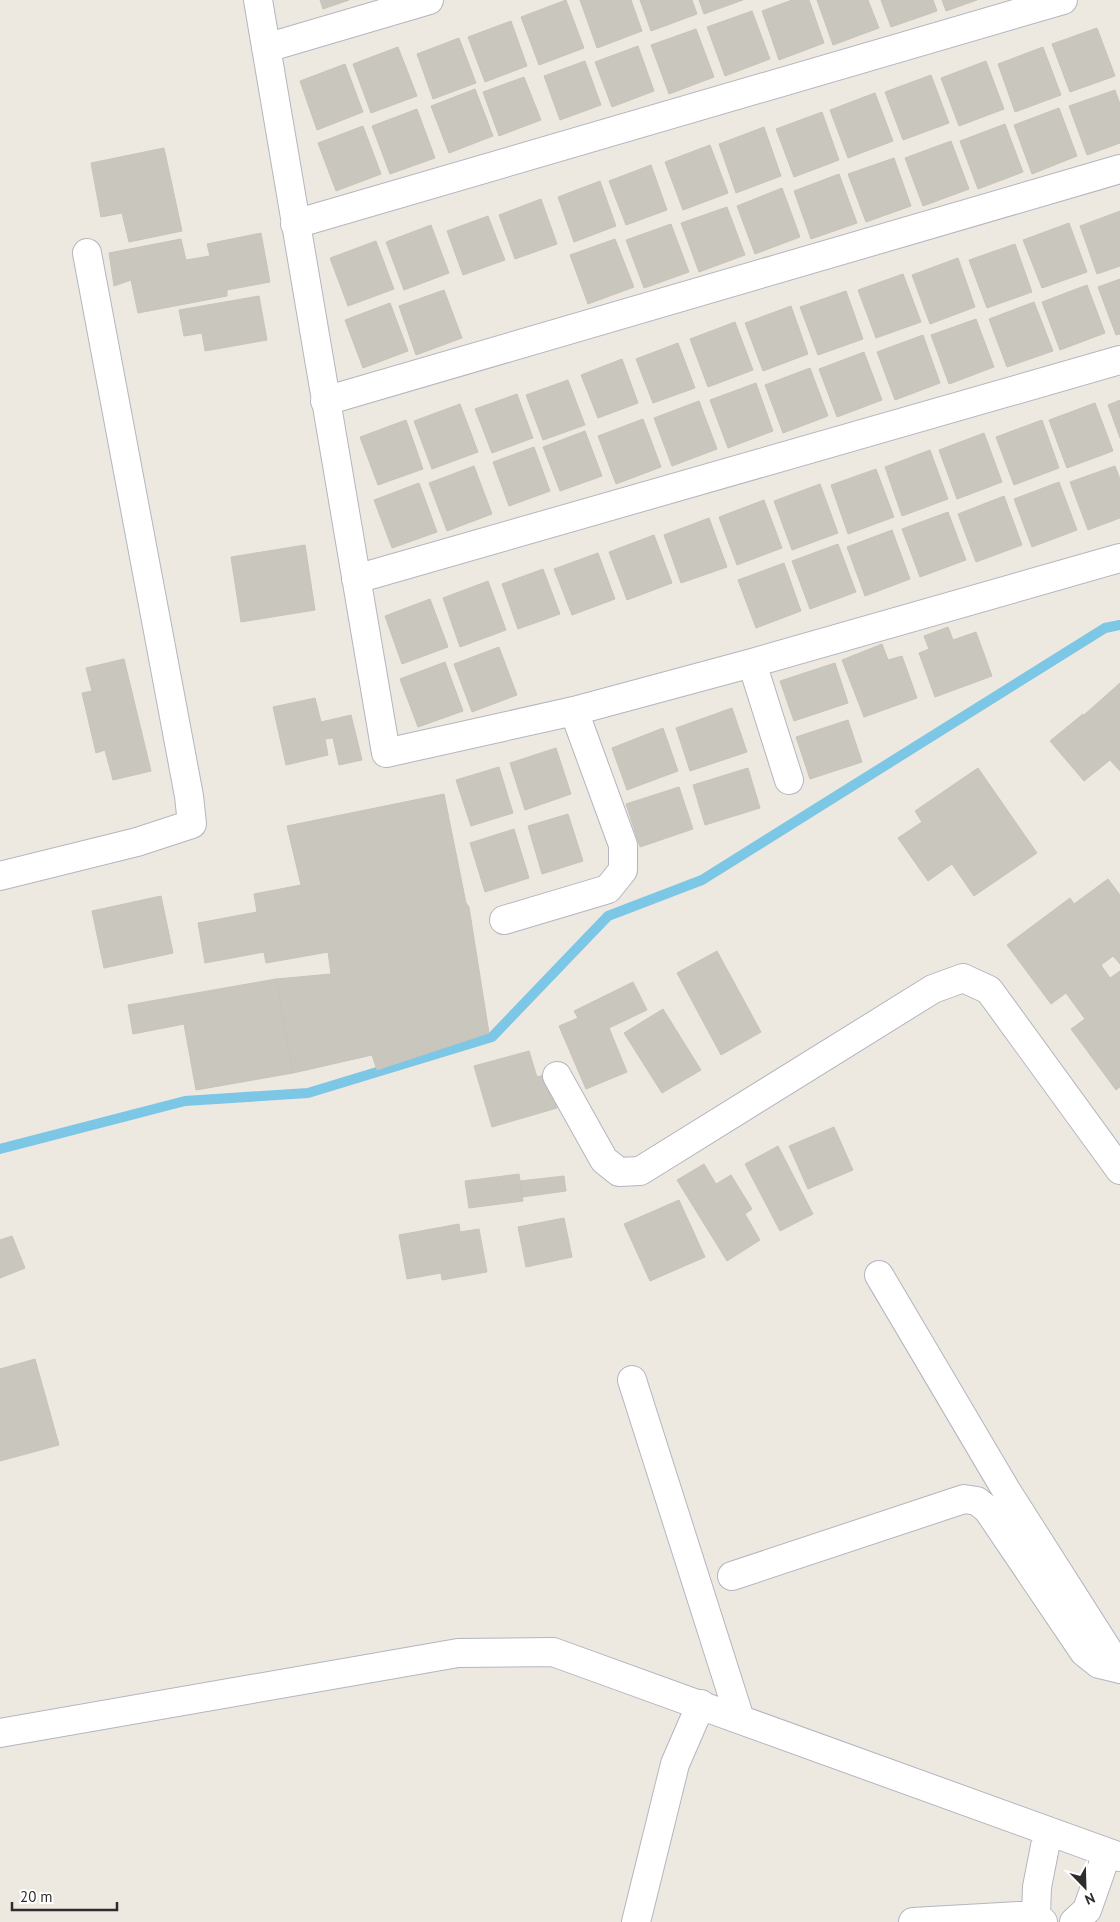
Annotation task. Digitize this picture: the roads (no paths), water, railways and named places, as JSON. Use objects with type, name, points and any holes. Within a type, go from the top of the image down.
[{"type":"street","points":[[258,0],[386,753],[574,711],[752,663],[1120,558]]},
{"type":"street","points":[[266,48],[429,0]]},
{"type":"street","points":[[296,224],[1063,0]]},
{"type":"street","points":[[326,401],[1120,169]]},
{"type":"street","points":[[0,876],[137,842],[192,824],[185,776],[87,253]]},
{"type":"street","points":[[356,579],[1120,360]]},
{"type":"street","points":[[752,663],[789,780]]},
{"type":"street","points":[[504,920],[608,889],[623,870],[623,845],[574,711]]},
{"type":"street","points":[[557,1076],[604,1160],[619,1172],[640,1171],[933,989],[963,978],[988,990],[1120,1170]]},
{"type":"street","points":[[878,1274],[1006,1490],[1120,1669]]},
{"type":"street","points":[[632,1380],[740,1719]]},
{"type":"street","points":[[732,1576],[964,1499],[977,1501],[988,1510],[1084,1652],[1099,1664],[1120,1669]]},
{"type":"street","points":[[0,1733],[458,1653],[553,1652],[1114,1855],[1087,1910],[1074,1922]]},
{"type":"street","points":[[636,1922],[675,1764],[701,1704]]},
{"type":"street","points":[[913,1922],[1039,1919],[1037,1887],[1048,1831]]},
{"type":"waterway","points":[[0,1149],[185,1101],[308,1093],[492,1037],[608,916],[702,880],[1105,628],[1120,625]]}]
